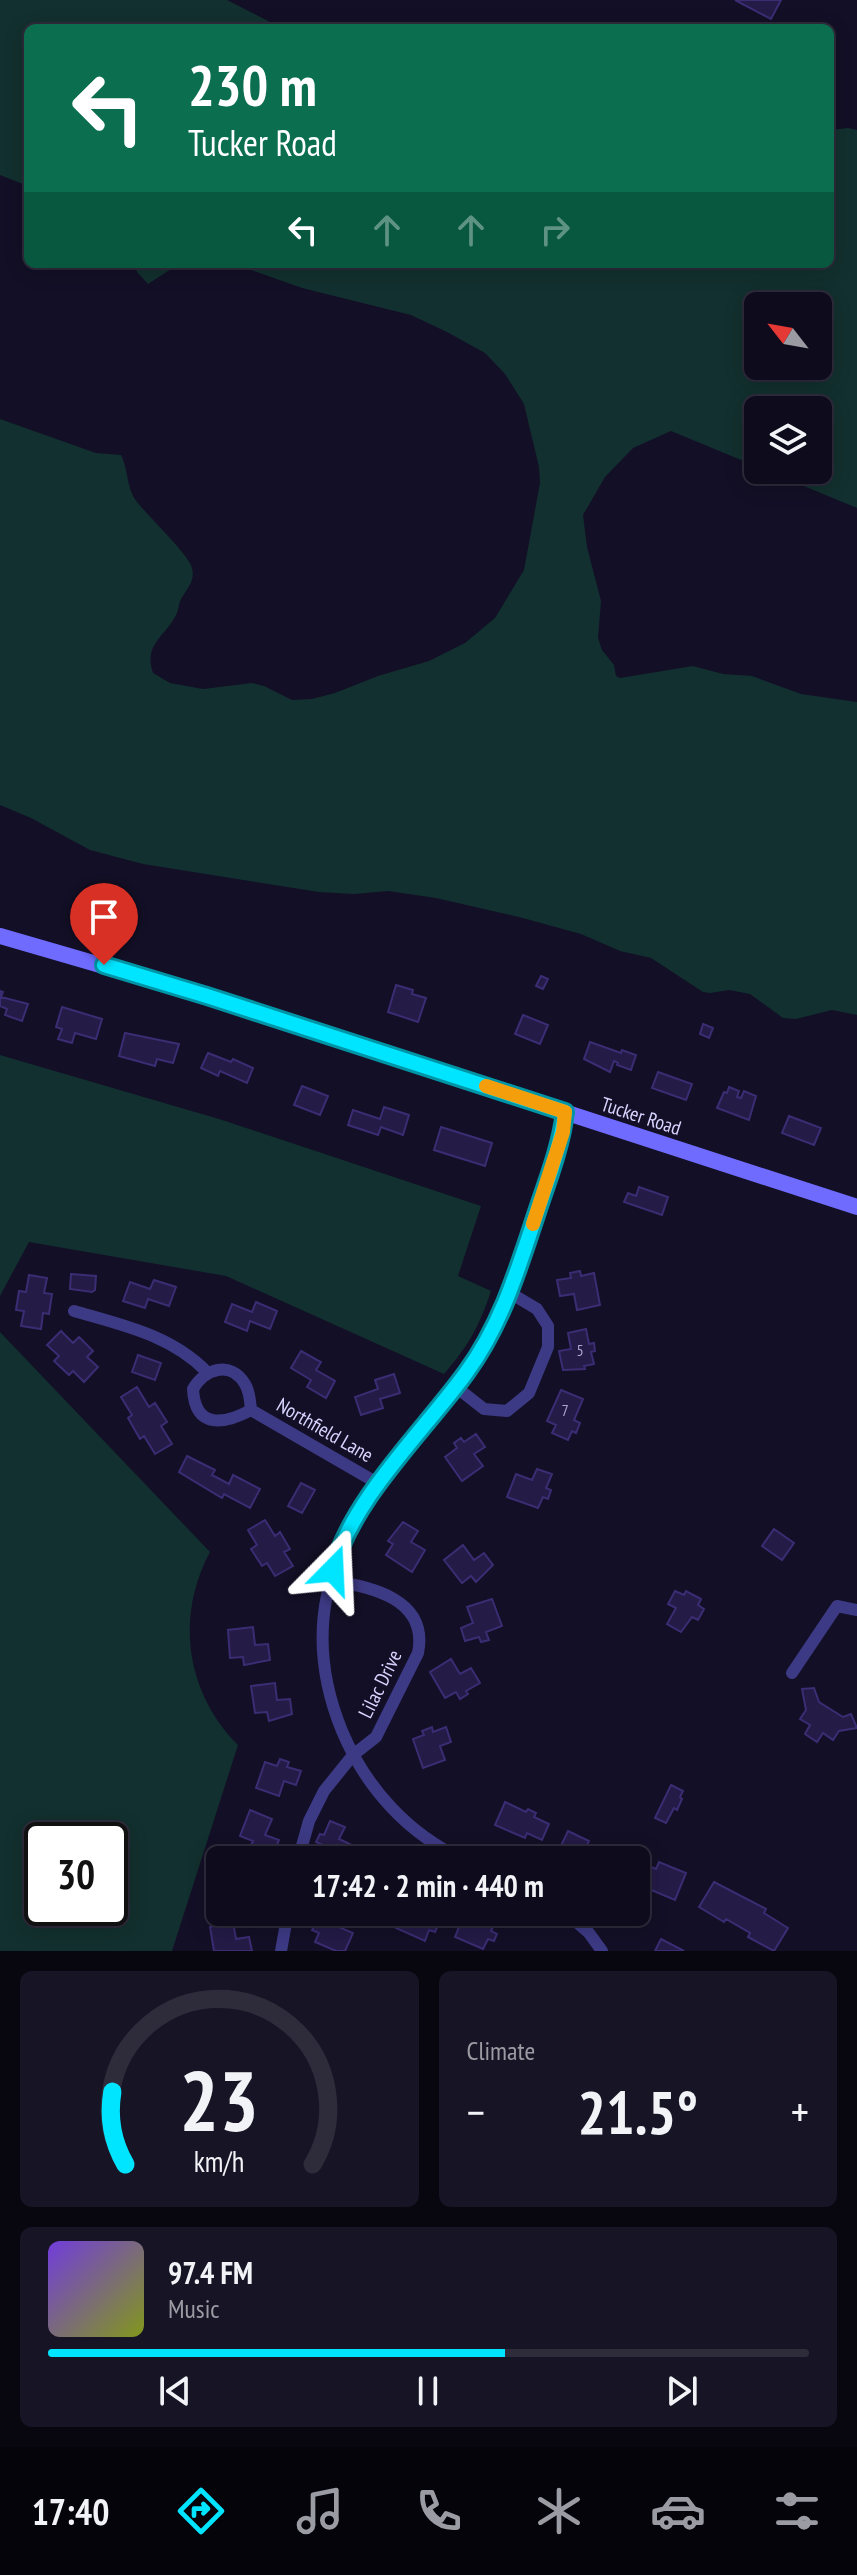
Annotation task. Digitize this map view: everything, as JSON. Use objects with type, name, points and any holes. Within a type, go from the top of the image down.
[{"type":"main road","name":"Tucker Road","points":[[0,936],[207,996],[857,1207]]},
{"type":"street","points":[[440,1846],[401,1818],[369,1781],[353,1755],[330,1699],[324,1672],[322,1631],[339,1549],[347,1533],[379,1484],[456,1387],[488,1340],[510,1293],[557,1149],[565,1112]]},
{"type":"street","points":[[456,1387],[484,1409],[507,1411],[529,1393],[548,1347],[548,1326],[537,1309],[510,1293]]},
{"type":"street","points":[[74,1311],[127,1326],[177,1347],[207,1372]]},
{"type":"street","name":"Northfield Lane","points":[[218,1369],[231,1371],[242,1379],[248,1389],[251,1410],[232,1420],[219,1422],[200,1413],[193,1400],[193,1389],[207,1372],[218,1369]]},
{"type":"street","name":"Northfield Lane","points":[[251,1410],[379,1484]]},
{"type":"street","name":"Lilac Drive","points":[[331,1581],[370,1588],[396,1599],[413,1619],[420,1643],[418,1653],[376,1737],[353,1755]]},
{"type":"street","points":[[792,1673],[837,1606],[857,1610]]},
{"type":"street","points":[[302,1846],[309,1821],[324,1791],[353,1755]]},
{"type":"street","points":[[281,1951],[285,1926]]},
{"type":"street","points":[[581,1926],[602,1951]]},
{"type":"green space","points":[[0,0],[227,0],[279,24],[24,24],[24,184],[0,175]]},
{"type":"green space","points":[[834,130],[857,130],[857,508],[799,484],[832,484],[832,396],[744,396],[744,461],[671,431],[633,448],[605,477],[583,515],[587,547],[601,601],[598,638],[602,650],[614,665],[616,676],[620,678],[693,666],[723,674],[752,676],[801,694],[857,702],[857,1015],[832,1010],[796,1019],[783,1018],[750,994],[729,990],[703,992],[651,958],[620,951],[581,934],[436,898],[388,891],[354,894],[319,892],[143,864],[90,850],[0,805],[0,419],[96,453],[121,455],[133,497],[184,554],[193,572],[177,613],[151,654],[153,673],[170,683],[203,689],[252,683],[292,700],[312,699],[429,661],[465,643],[495,618],[524,570],[540,483],[524,404],[505,374],[485,353],[411,315],[302,288],[245,268],[834,268]]},
{"type":"green space","points":[[136,268],[173,268],[148,284]]},
{"type":"green space","points":[[0,1055],[219,1119],[481,1206],[458,1276],[491,1291],[472,1335],[444,1374],[226,1276],[29,1242],[0,1296]]},
{"type":"green space","points":[[0,1332],[210,1552],[192,1602],[191,1653],[207,1702],[238,1745],[172,1951],[0,1951]]},
{"type":"building","points":[[735,0],[781,0],[771,19]]},
{"type":"building","points":[[541,976],[548,979],[543,989],[536,986]]},
{"type":"building","points":[[396,985],[426,998],[418,1022],[388,1012]]},
{"type":"building","points":[[0,991],[3,992],[1,997],[28,1004],[22,1021],[5,1015],[7,1009],[0,1006]]},
{"type":"building","points":[[62,1007],[102,1019],[96,1039],[75,1033],[72,1043],[58,1039],[62,1029],[56,1027]]},
{"type":"building","points":[[523,1015],[548,1025],[540,1044],[515,1034]]},
{"type":"building","points":[[703,1024],[713,1028],[709,1038],[700,1034]]},
{"type":"building","points":[[125,1033],[179,1044],[173,1063],[157,1059],[155,1066],[119,1056]]},
{"type":"building","points":[[590,1042],[636,1055],[631,1070],[614,1061],[610,1072],[584,1059]]},
{"type":"building","points":[[208,1053],[253,1068],[247,1083],[220,1071],[218,1076],[201,1068]]},
{"type":"building","points":[[658,1072],[692,1084],[686,1100],[652,1088]]},
{"type":"building","points":[[302,1086],[328,1096],[320,1115],[294,1105]]},
{"type":"building","points":[[729,1087],[739,1091],[737,1097],[741,1098],[744,1091],[756,1096],[749,1120],[717,1108]]},
{"type":"building","points":[[384,1107],[409,1115],[403,1135],[381,1127],[378,1135],[348,1125],[353,1110],[380,1119]]},
{"type":"building","points":[[789,1116],[821,1128],[814,1145],[782,1133]]},
{"type":"building","points":[[441,1127],[492,1143],[485,1166],[434,1150]]},
{"type":"building","points":[[639,1187],[668,1197],[662,1215],[624,1202],[628,1193],[636,1196]]},
{"type":"building","points":[[580,1271],[581,1276],[594,1273],[600,1305],[577,1310],[574,1294],[560,1296],[557,1280],[571,1278],[570,1273]]},
{"type":"building","points":[[71,1274],[96,1276],[95,1290],[70,1289]]},
{"type":"building","points":[[29,1275],[47,1278],[44,1293],[52,1294],[49,1314],[43,1313],[41,1329],[21,1326],[24,1311],[16,1310],[19,1291],[26,1292]]},
{"type":"building","points":[[154,1280],[176,1287],[169,1306],[148,1299],[145,1308],[123,1301],[130,1282],[150,1289]]},
{"type":"building","points":[[256,1302],[277,1311],[270,1329],[250,1321],[247,1331],[225,1322],[232,1304],[252,1312]]},
{"type":"building","points":[[586,1329],[589,1344],[594,1343],[595,1351],[591,1352],[594,1364],[584,1366],[585,1369],[563,1370],[559,1351],[571,1349],[568,1333]]},
{"type":"building","points":[[61,1331],[73,1343],[79,1337],[93,1351],[87,1357],[98,1367],[84,1382],[73,1371],[69,1375],[54,1361],[59,1356],[47,1345]]},
{"type":"building","points":[[301,1351],[321,1362],[316,1370],[335,1381],[326,1398],[307,1387],[311,1380],[291,1368]]},
{"type":"building","points":[[138,1355],[161,1363],[155,1380],[132,1372]]},
{"type":"building","points":[[394,1374],[400,1393],[380,1399],[383,1408],[361,1415],[355,1397],[378,1389],[375,1380]]},
{"type":"building","points":[[137,1387],[149,1407],[155,1403],[167,1422],[161,1426],[172,1444],[155,1454],[144,1436],[140,1439],[128,1418],[132,1415],[121,1397]]},
{"type":"building","points":[[561,1390],[583,1399],[574,1420],[580,1423],[576,1433],[572,1431],[568,1440],[552,1433],[556,1425],[547,1421]]},
{"type":"building","points":[[476,1434],[485,1447],[474,1454],[483,1466],[462,1481],[445,1457],[457,1448],[454,1443],[461,1438],[464,1442]]},
{"type":"building","points":[[187,1456],[215,1470],[212,1475],[229,1484],[233,1475],[260,1489],[250,1508],[224,1494],[222,1498],[179,1472]]},
{"type":"building","points":[[537,1469],[552,1474],[546,1488],[551,1490],[548,1499],[543,1497],[538,1508],[507,1497],[516,1474],[532,1480]]},
{"type":"building","points":[[301,1483],[315,1490],[302,1513],[288,1506]]},
{"type":"building","points":[[265,1520],[275,1536],[280,1532],[290,1549],[284,1552],[293,1566],[275,1576],[267,1563],[262,1566],[251,1549],[257,1545],[248,1530]]},
{"type":"building","points":[[403,1522],[418,1531],[411,1542],[425,1550],[412,1572],[386,1555],[393,1544],[388,1541]]},
{"type":"building","points":[[774,1529],[794,1543],[782,1560],[762,1546]]},
{"type":"building","points":[[463,1545],[474,1560],[484,1553],[493,1565],[476,1582],[471,1576],[462,1583],[444,1560]]},
{"type":"building","points":[[675,1591],[684,1595],[686,1591],[701,1599],[698,1605],[704,1609],[698,1620],[692,1617],[681,1632],[667,1624],[676,1608],[668,1604]]},
{"type":"building","points":[[492,1599],[502,1626],[486,1632],[489,1640],[481,1642],[479,1637],[465,1641],[461,1628],[473,1623],[467,1607]]},
{"type":"building","points":[[253,1627],[255,1645],[268,1644],[270,1660],[244,1665],[243,1657],[230,1658],[228,1630]]},
{"type":"building","points":[[451,1659],[460,1674],[471,1668],[480,1683],[466,1691],[468,1694],[460,1699],[456,1692],[445,1698],[430,1672]]},
{"type":"building","points":[[275,1683],[277,1700],[290,1699],[292,1714],[269,1721],[267,1712],[255,1713],[251,1686]]},
{"type":"building","points":[[814,1688],[819,1702],[843,1717],[851,1714],[857,1728],[839,1731],[833,1740],[823,1733],[817,1742],[805,1734],[810,1725],[800,1719],[806,1710],[802,1689]]},
{"type":"building","points":[[432,1727],[433,1732],[446,1727],[451,1742],[440,1746],[445,1760],[423,1768],[413,1739],[424,1735],[422,1731]]},
{"type":"building","points":[[280,1759],[289,1762],[287,1767],[301,1771],[296,1785],[284,1781],[279,1796],[256,1788],[265,1762],[277,1766]]},
{"type":"building","points":[[671,1785],[683,1791],[682,1799],[666,1823],[655,1818]]},
{"type":"building","points":[[505,1802],[526,1812],[528,1809],[536,1813],[534,1817],[549,1824],[542,1840],[527,1833],[525,1838],[495,1825]]},
{"type":"building","points":[[250,1810],[272,1819],[265,1835],[279,1840],[276,1846],[250,1846],[253,1841],[240,1836]]},
{"type":"building","points":[[330,1821],[345,1827],[339,1839],[354,1846],[323,1846],[316,1842],[320,1834],[324,1835]]},
{"type":"building","points":[[568,1831],[589,1841],[587,1846],[561,1846]]},
{"type":"building","points":[[659,1862],[686,1873],[675,1900],[650,1889],[650,1867],[656,1869]]},
{"type":"building","points":[[714,1882],[766,1909],[764,1913],[788,1928],[774,1951],[748,1937],[750,1933],[699,1907]]},
{"type":"building","points":[[234,1926],[236,1939],[249,1937],[252,1951],[214,1951],[210,1927]]},
{"type":"building","points":[[314,1926],[336,1926],[353,1933],[345,1951],[336,1951],[315,1942],[319,1933],[312,1930]]},
{"type":"building","points":[[438,1926],[435,1932],[429,1930],[425,1941],[396,1928]]},
{"type":"building","points":[[459,1926],[493,1926],[491,1931],[497,1934],[494,1941],[488,1939],[483,1949],[455,1937]]},
{"type":"building","points":[[661,1939],[684,1951],[655,1951]]},
{"type":"slow traffic","points":[[486,1086],[565,1112],[563,1132],[533,1224]]},
{"type":"route","points":[[104,965],[565,1112],[563,1132],[501,1316],[467,1372],[366,1503],[339,1549],[333,1570]]}]
